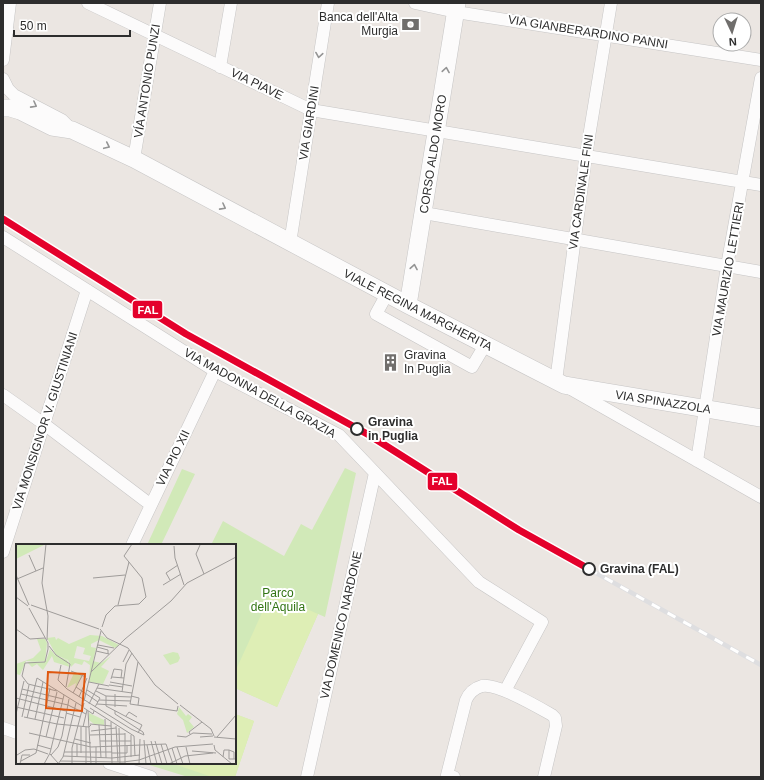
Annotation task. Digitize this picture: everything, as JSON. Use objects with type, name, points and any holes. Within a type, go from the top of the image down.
[{"type":"street","points":[[3,60],[6,44],[4,32],[10,3]]},
{"type":"street","name":"VIA PIAVE","points":[[88,3],[311,110],[761,184]]},
{"type":"street","name":"VÍA ANTONIO PUNZI","points":[[134,159],[160,3]]},
{"type":"street","points":[[220,67],[231,3]]},
{"type":"street","name":"VIA GIARDINI","points":[[290,242],[328,3]]},
{"type":"street","name":"VIA GIANBERARDINO PANNI","points":[[415,3],[457,7],[761,60]]},
{"type":"street","name":"VIA CARDINALE FINI","points":[[560,383],[574,240],[586,155],[611,3]]},
{"type":"street","name":"CORSO ALDO MORO","points":[[408,306],[457,7]]},
{"type":"street","name":"VIA MAURIZIO LETTIERI","points":[[697,461],[727,266],[761,78]]},
{"type":"street","name":"VIALE REGINA MARGHERITA","points":[[4,81],[14,95],[62,120],[72,130]]},
{"type":"street","name":"VIALE REGINA MARGHERITA","points":[[3,108],[10,108],[20,111],[52,127],[72,130],[134,159],[408,306],[560,383],[761,497]]},
{"type":"street","points":[[424,214],[761,272]]},
{"type":"street","name":"VIA MADONNA DELLA GRAZIA","points":[[3,237],[215,371],[338,435],[479,582],[542,622],[505,691]]},
{"type":"street","name":"VIA MONSIGNOR V. GIUSTINIANI","points":[[3,552],[87,290]]},
{"type":"street","points":[[387,294],[376,314],[472,367],[485,345]]},
{"type":"street","name":"VIA PIO XII","points":[[132,544],[215,371]]},
{"type":"street","name":"VIA SPINAZZOLA","points":[[560,383],[761,418]]},
{"type":"street","points":[[3,395],[151,505]]},
{"type":"street","name":"VIA DOMENICO NARDONE","points":[[307,777],[375,473]]},
{"type":"street","points":[[454,777],[447,775],[466,700],[469,695],[484,686],[505,691],[552,715],[555,718],[556,726],[544,777]]},
{"type":"street","points":[[3,728],[16,733]]},
{"type":"street","points":[[112,764],[150,777]]},
{"type":"green space","name":"Parco dell'Aquila","points":[[345,468],[356,473],[325,617],[318,614],[277,707],[236,688],[236,544],[212,544],[223,521],[284,556],[301,524],[312,530]]},
{"type":"green space","points":[[182,469],[195,474],[161,544],[147,544]]},
{"type":"green space","points":[[271,593],[318,614],[277,707],[236,688],[236,670]]},
{"type":"green space","points":[[236,714],[254,721],[235,777],[188,777],[146,764],[236,764]]},
{"type":"green space","points":[[236,714],[254,721],[235,777],[212,777],[174,764],[236,764]]},
{"type":"railway","points":[[589,569],[761,665]]},
{"type":"transit line","name":"FAL","points":[[3,219],[186,334],[369,435],[519,530],[589,569]]},
{"type":"place","name":"Banca dell'Alta Murgia","points":[[411,24]]},
{"type":"place","name":"Gravina In Puglia","points":[[391,362]]},
{"type":"place","name":"Gravina in Puglia","points":[[357,429]]},
{"type":"place","name":"Gravina (FAL)","points":[[589,569]]}]
